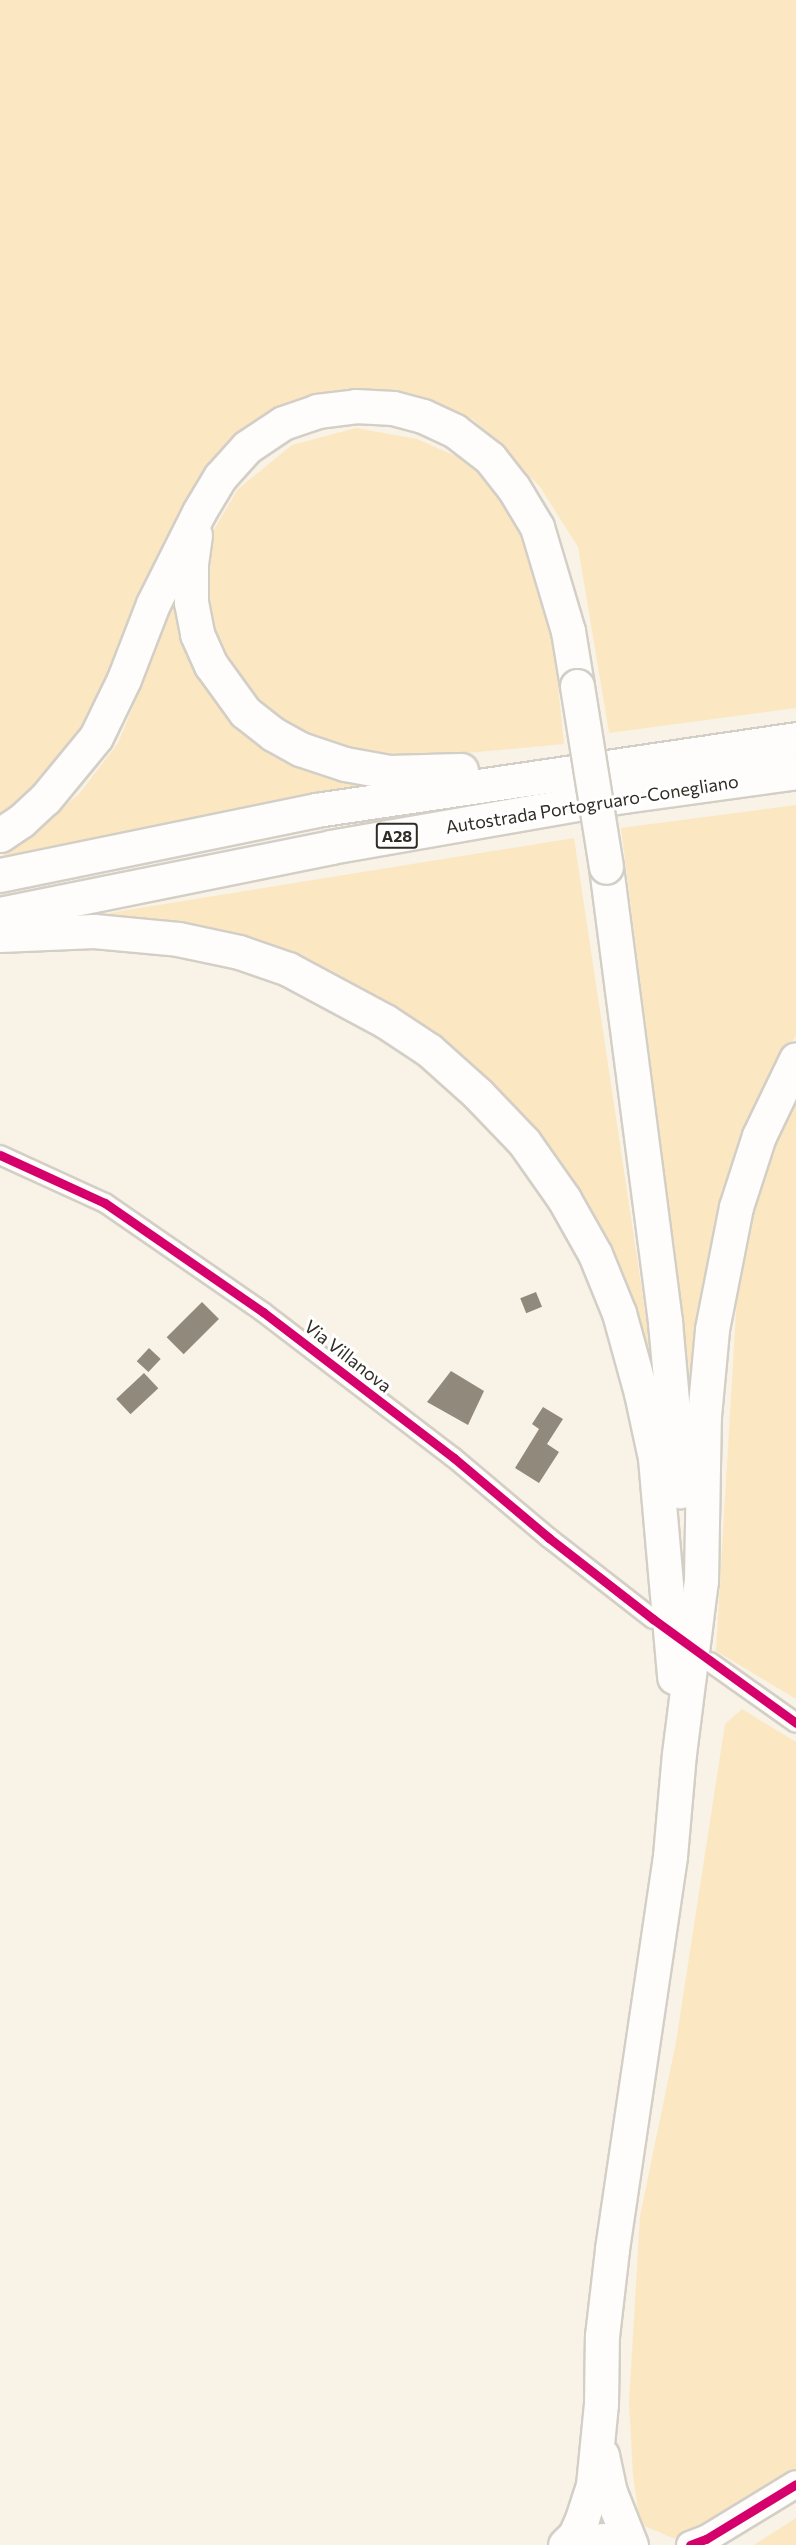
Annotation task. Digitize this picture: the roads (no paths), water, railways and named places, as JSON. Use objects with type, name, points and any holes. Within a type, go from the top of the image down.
[{"type":"highway","points":[[0,835],[21,821],[45,799],[96,737],[124,679],[153,604],[199,512],[220,477],[247,447],[283,423],[317,411],[355,406],[393,408],[423,416],[455,430],[490,458],[513,487],[537,526],[568,631],[606,867],[665,1322],[682,1515],[679,1754]]},
{"type":"highway","points":[[199,512],[191,562],[191,602],[197,634],[211,665],[245,712],[273,734],[300,749],[345,764],[389,772],[429,772],[480,769],[711,734],[796,730]]},
{"type":"highway","name":"Autostrada Portogruaro-Conegliano","points":[[0,875],[316,810],[796,739]]},
{"type":"highway","name":"Autostrada Portogruaro-Conegliano","points":[[0,914],[354,843],[624,796],[796,772]]},
{"type":"highway","points":[[0,935],[94,931],[178,939],[239,952],[288,969],[385,1021],[429,1050],[478,1094],[524,1142],[564,1199],[595,1254],[619,1313],[641,1392],[655,1458],[668,1581],[679,1754]]},
{"type":"highway","points":[[567,2545],[582,2519],[592,2485],[598,2442],[602,2336],[608,2282],[669,1867],[679,1754],[701,1581],[704,1416],[712,1329],[736,1207],[759,1136],[796,1059]]},
{"type":"highway","points":[[598,2442],[610,2492],[629,2545]]},
{"type":"main road","points":[[567,2545],[583,2540],[604,2538],[629,2545]]},
{"type":"street","name":"Via Villanova","points":[[0,1155],[105,1203],[264,1312],[454,1458],[549,1538],[653,1618]]},
{"type":"street","points":[[710,1662],[796,1723]]},
{"type":"street","points":[[699,2543],[796,2484]]}]
